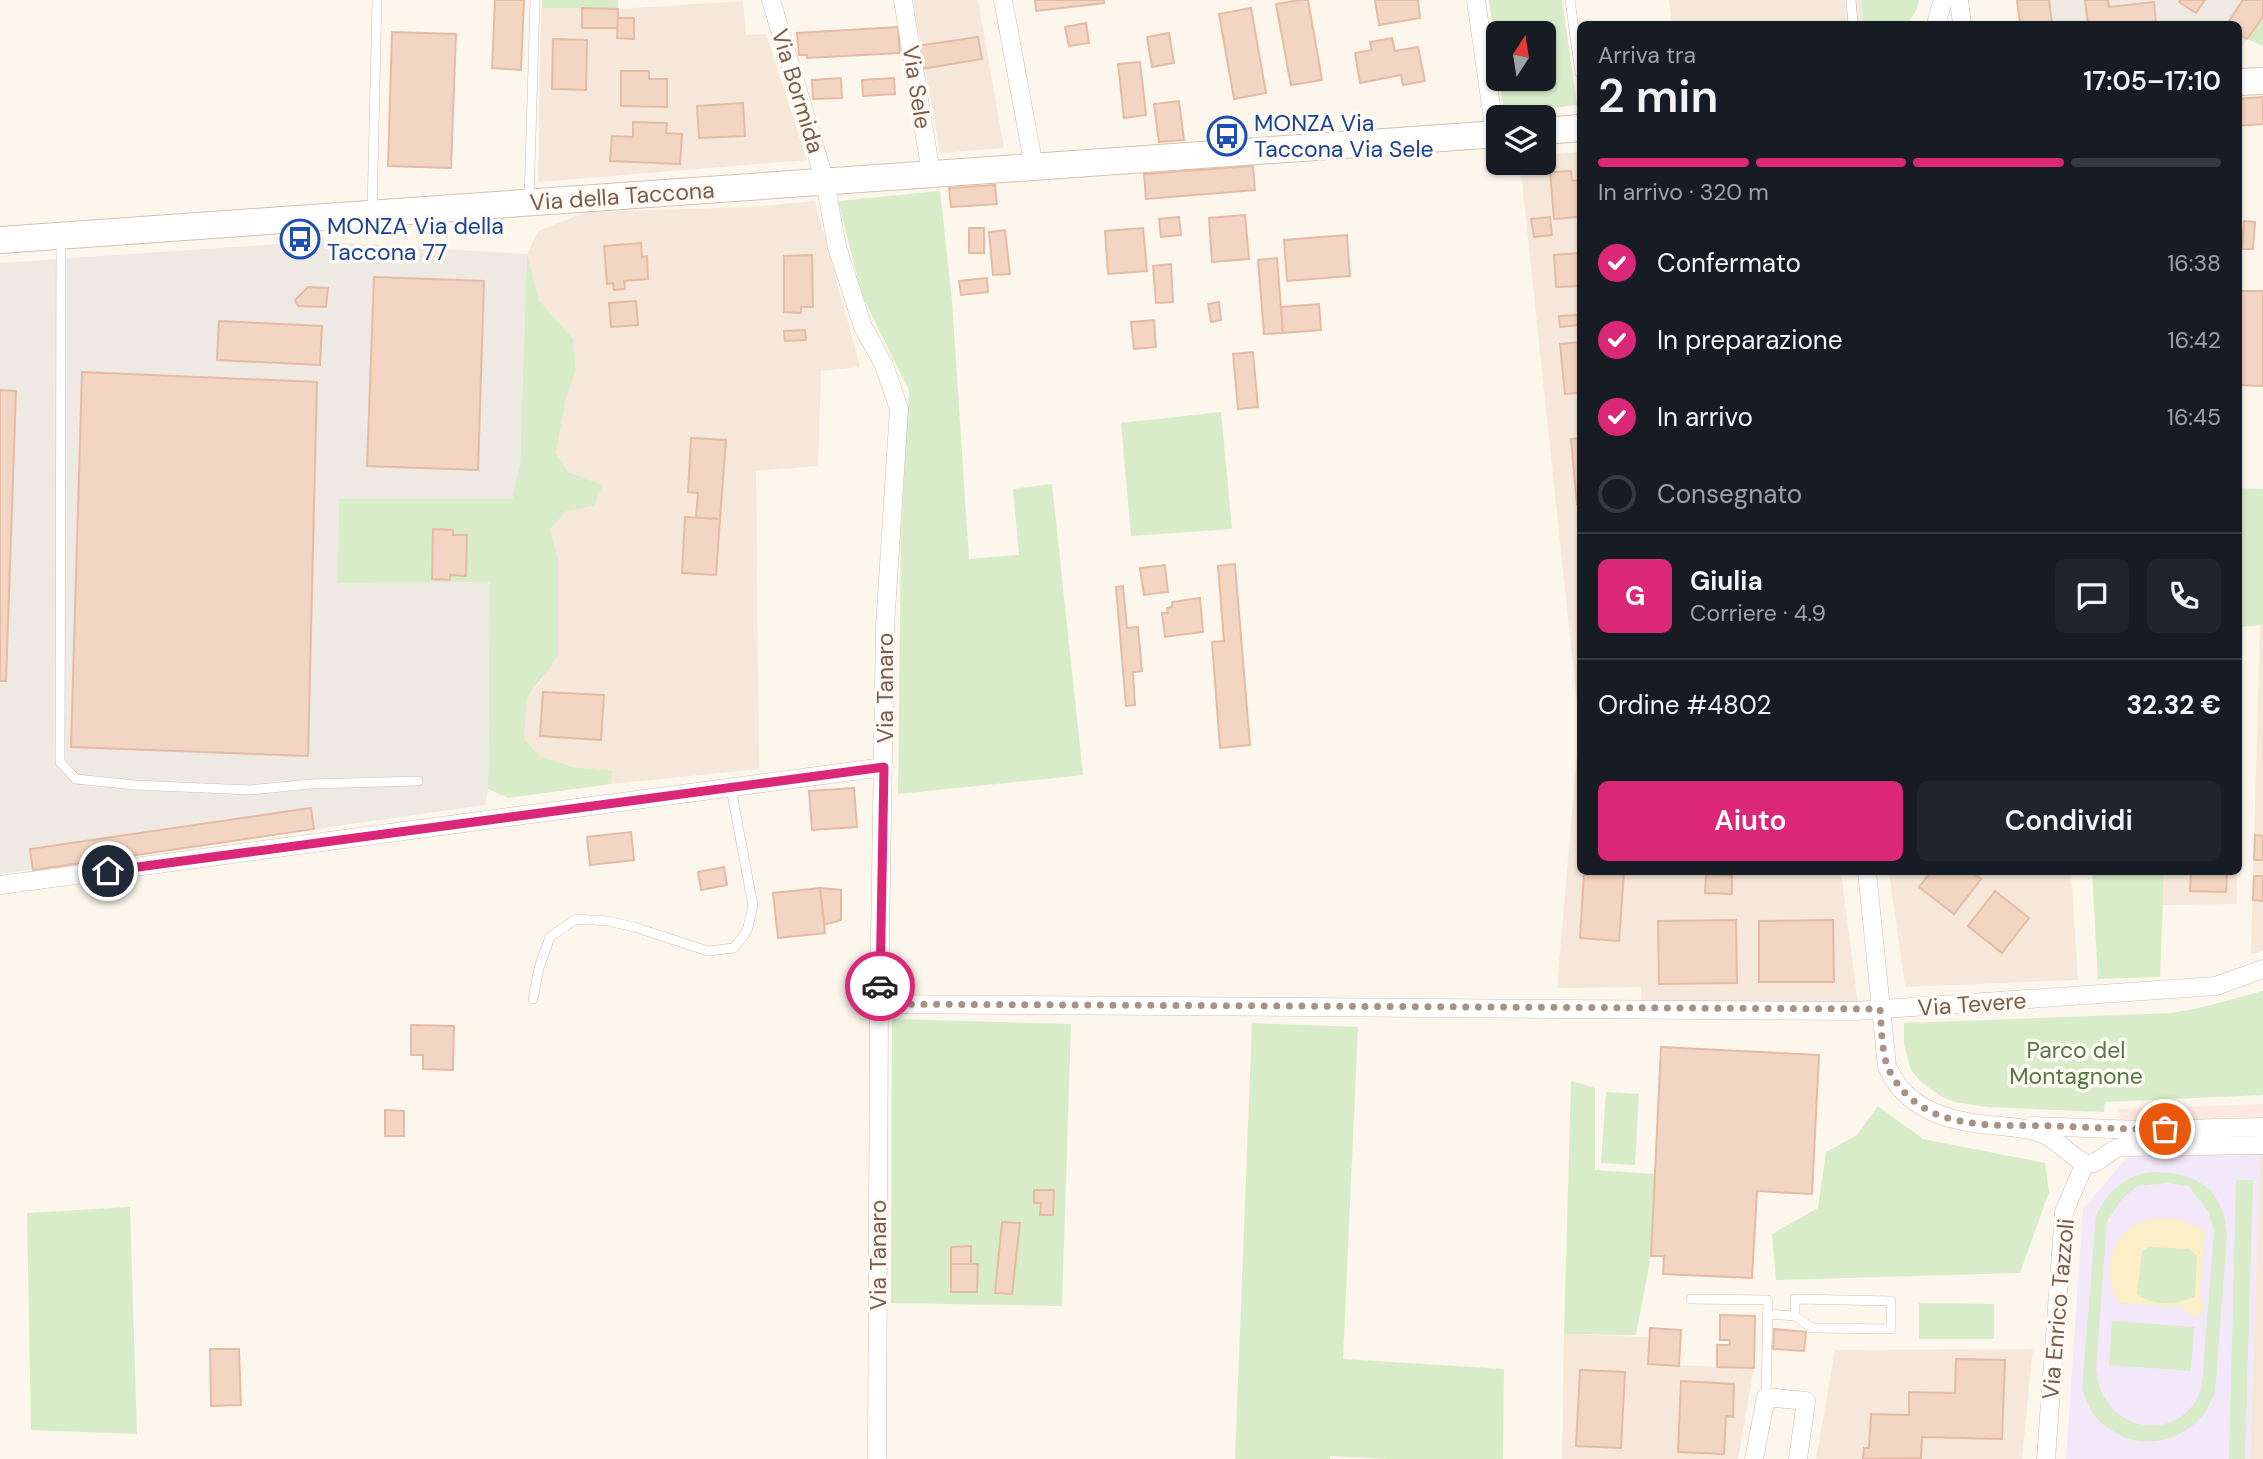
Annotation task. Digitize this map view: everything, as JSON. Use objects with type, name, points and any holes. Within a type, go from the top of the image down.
[{"type":"main road","points":[[2242,82],[2263,80]]},
{"type":"main road","points":[[1556,130],[1577,128]]},
{"type":"main road","name":"Via della Taccona","points":[[0,240],[1486,135]]},
{"type":"street","name":"Via Bormida","points":[[771,0],[825,182]]},
{"type":"street","name":"Via Sele","points":[[903,0],[931,174]]},
{"type":"street","points":[[1003,0],[1034,167]]},
{"type":"street","points":[[1476,0],[1492,105]]},
{"type":"street","points":[[1937,21],[1943,0]]},
{"type":"street","points":[[1959,0],[1962,21]]},
{"type":"street","name":"Via Tanaro","points":[[825,182],[837,247],[863,327],[884,365],[899,409],[885,627],[879,1004],[877,1459]]},
{"type":"street","points":[[0,885],[884,767]]},
{"type":"street","points":[[1867,875],[1887,1066],[1909,1097],[1926,1110],[1959,1121],[2015,1127],[2044,1134],[2078,1158],[2096,1162],[2121,1147],[2263,1145]]},
{"type":"street","name":"Via Tevere","points":[[879,1004],[1880,1009],[2216,986],[2263,969]]},
{"type":"street","points":[[2015,1127],[2263,1127]]},
{"type":"street","points":[[2078,1158],[2073,1137],[2079,1131],[2089,1128],[2098,1131],[2104,1138],[2104,1155]]},
{"type":"street","name":"Via Enrico Tazzoli","points":[[2046,1459],[2064,1212],[2078,1158]]},
{"type":"street","points":[[1754,1459],[1766,1396],[1806,1401],[1798,1459]]},
{"type":"lane","points":[[372,214],[377,0]]},
{"type":"lane","points":[[529,203],[535,0]]},
{"type":"lane","points":[[1570,0],[1577,51]]},
{"type":"lane","points":[[1851,0],[1853,21]]},
{"type":"lane","points":[[61,236],[60,762],[76,779],[135,785],[250,790],[418,781]]},
{"type":"lane","points":[[533,999],[539,968],[550,937],[576,919],[608,921],[634,927],[708,951],[734,948],[747,932],[752,906],[731,788]]},
{"type":"lane","points":[[1691,1299],[1768,1300],[1766,1396]]},
{"type":"lane","points":[[1767,1314],[1795,1316],[1812,1328],[1891,1329],[1891,1301],[1795,1299],[1795,1316]]},
{"type":"shaded area","points":[[913,0],[978,0],[1004,148],[940,153]]},
{"type":"shaded area","points":[[1669,0],[1862,0],[1863,21],[1672,21]]},
{"type":"shaded area","points":[[2017,0],[2263,0],[2263,17],[2242,46],[2242,21],[2020,21]]},
{"type":"shaded area","points":[[743,1],[746,35],[766,34],[807,160],[538,182],[541,8],[618,9]]},
{"type":"shaded area","points":[[1577,152],[1577,703],[1521,175],[1556,175],[1556,154]]},
{"type":"shaded area","points":[[815,201],[860,367],[821,371],[818,466],[756,471],[759,769],[611,784],[613,771],[573,767],[540,756],[524,739],[527,698],[543,678],[558,559],[550,529],[567,511],[594,506],[603,485],[568,472],[556,453],[566,398],[576,371],[573,339],[539,300],[527,254],[538,231],[586,212],[751,207]]},
{"type":"shaded area","points":[[321,241],[527,254],[520,463],[512,499],[339,499],[339,583],[491,582],[488,789],[485,805],[0,874],[0,263]]},
{"type":"shaded area","points":[[2260,625],[2263,625],[2263,951],[2251,954]]},
{"type":"shaded area","points":[[1577,753],[1577,875],[1841,875],[1858,1004],[1642,1003],[1641,987],[1557,988]]},
{"type":"shaded area","points":[[1889,875],[2071,875],[2078,980],[1905,987]]},
{"type":"shaded area","points":[[2164,875],[2237,875],[2237,904],[2163,905]]},
{"type":"shaded area","points":[[2263,1104],[2263,1138],[2124,1142],[2119,1109]]},
{"type":"shaded area","points":[[2260,1152],[2263,1152],[2263,1459],[2250,1459]]},
{"type":"shaded area","points":[[2260,1152],[2250,1459],[2066,1459],[2083,1209],[2128,1156]]},
{"type":"shaded area","points":[[1564,1334],[1649,1337],[1648,1364],[1754,1368],[1738,1459],[1562,1459]]},
{"type":"shaded area","points":[[2033,1349],[2022,1459],[1816,1459],[1835,1350]]},
{"type":"green space","points":[[542,0],[618,0],[618,9],[542,8]]},
{"type":"green space","points":[[1489,0],[1562,0],[1577,105],[1556,108],[1556,105],[1503,105],[1501,91],[1556,91],[1556,21],[1492,21]]},
{"type":"green space","points":[[1862,0],[1919,0],[1917,10],[1909,21],[1863,21]]},
{"type":"green space","points":[[2263,17],[2263,46],[2247,39]]},
{"type":"green space","points":[[940,191],[952,300],[969,559],[1019,555],[1013,489],[1052,484],[1083,775],[898,794],[901,534],[909,390],[862,295],[838,201]]},
{"type":"green space","points":[[527,254],[539,300],[573,339],[576,371],[566,398],[556,453],[568,472],[603,485],[594,506],[567,511],[550,529],[558,559],[558,656],[527,698],[524,739],[540,756],[573,767],[613,771],[611,784],[508,798],[488,789],[490,582],[338,583],[339,499],[512,499],[520,463]]},
{"type":"green space","points":[[1221,412],[1232,529],[1131,536],[1121,423]]},
{"type":"green space","points":[[2242,488],[2263,489],[2263,625],[2242,627]]},
{"type":"green space","points":[[2092,875],[2164,875],[2160,977],[2098,979]]},
{"type":"green space","name":"Parco del Montagnone","points":[[2263,991],[2263,1095],[2105,1102],[2104,1112],[1987,1107],[1954,1102],[1920,1081],[1911,1070],[1904,1045],[1904,1023],[2172,1013]]},
{"type":"green space","points":[[892,1019],[1071,1024],[1062,1306],[891,1303]]},
{"type":"green space","points":[[1252,1023],[1358,1027],[1343,1359],[1504,1369],[1503,1459],[1330,1456],[1330,1459],[1235,1459]]},
{"type":"green space","points":[[1571,1081],[1595,1088],[1595,1170],[1655,1174],[1651,1256],[1636,1335],[1564,1334]]},
{"type":"green space","points":[[1606,1092],[1639,1094],[1635,1165],[1601,1163]]},
{"type":"green space","points":[[1878,1106],[1923,1139],[2045,1163],[2049,1192],[2020,1273],[1776,1280],[1772,1234],[1818,1208],[1826,1152],[1857,1135]]},
{"type":"green space","points":[[2152,1172],[2182,1175],[2205,1186],[2214,1194],[2220,1205],[2227,1235],[2215,1392],[2205,1412],[2188,1429],[2166,1439],[2154,1441],[2129,1439],[2106,1427],[2090,1409],[2082,1389],[2096,1216],[2111,1192],[2125,1181]],"holes":[[[2168,1183],[2188,1186],[2208,1211],[2214,1231],[2202,1385],[2198,1397],[2185,1413],[2168,1423],[2149,1426],[2122,1417],[2110,1406],[2099,1386],[2096,1370],[2107,1221],[2122,1199],[2137,1186]]]},
{"type":"green space","points":[[2236,1180],[2253,1180],[2245,1459],[2229,1459]]},
{"type":"green space","points":[[130,1207],[137,1434],[31,1430],[27,1213]]},
{"type":"green space","points":[[2159,1218],[2179,1219],[2205,1231],[2199,1297],[2204,1304],[2204,1311],[2197,1316],[2190,1316],[2182,1307],[2118,1303],[2114,1293],[2111,1259],[2119,1239],[2137,1224]]},
{"type":"green space","points":[[1919,1303],[1994,1304],[1994,1339],[1919,1339]]},
{"type":"green space","points":[[2112,1321],[2194,1327],[2191,1371],[2109,1365]]},
{"type":"sand","points":[[2159,1218],[2179,1219],[2205,1231],[2199,1297],[2204,1304],[2204,1311],[2197,1316],[2190,1316],[2182,1307],[2118,1303],[2114,1293],[2111,1259],[2119,1239],[2137,1224]],"holes":[[[2148,1247],[2189,1249],[2197,1256],[2195,1296],[2165,1303],[2137,1294],[2142,1252]]]},
{"type":"building","points":[[495,0],[524,0],[521,70],[492,68]]},
{"type":"building","points":[[1035,0],[1104,0],[1104,3],[1036,11]]},
{"type":"building","points":[[1308,0],[1322,80],[1291,85],[1276,4]]},
{"type":"building","points":[[1375,0],[1418,0],[1420,18],[1379,25]]},
{"type":"building","points":[[2017,0],[2049,0],[2052,21],[2020,21]]},
{"type":"building","points":[[2085,0],[2108,0],[2109,7],[2154,2],[2156,21],[2088,21]]},
{"type":"building","points":[[2205,0],[2196,13],[2179,2]]},
{"type":"building","points":[[2243,0],[2263,0],[2263,17],[2247,39],[2242,36],[2242,21],[2229,21]]},
{"type":"building","points":[[582,8],[618,9],[618,28],[582,28]]},
{"type":"building","points":[[1251,8],[1266,93],[1234,99],[1219,14]]},
{"type":"building","points":[[618,18],[634,18],[634,39],[617,38]]},
{"type":"building","points":[[1086,23],[1089,43],[1069,46],[1065,27]]},
{"type":"building","points":[[898,27],[900,53],[807,58],[807,55],[799,55],[797,33]]},
{"type":"building","points":[[392,32],[456,34],[451,168],[388,166]]},
{"type":"building","points":[[1169,33],[1174,63],[1152,67],[1147,37]]},
{"type":"building","points":[[978,37],[982,59],[921,69],[917,46]]},
{"type":"building","points":[[1392,38],[1395,51],[1418,47],[1425,81],[1403,85],[1401,75],[1360,83],[1355,53],[1372,50],[1370,42]]},
{"type":"building","points":[[553,39],[587,40],[586,90],[552,89]]},
{"type":"building","points":[[1140,62],[1146,115],[1124,118],[1118,64]]},
{"type":"building","points":[[621,71],[649,71],[649,79],[667,79],[667,107],[621,106]]},
{"type":"building","points":[[841,78],[842,98],[813,99],[812,80]]},
{"type":"building","points":[[894,78],[895,94],[863,96],[862,80]]},
{"type":"building","points":[[2263,97],[2263,124],[2242,126],[2242,99]]},
{"type":"building","points":[[1179,101],[1184,140],[1159,142],[1154,104]]},
{"type":"building","points":[[743,103],[745,136],[699,138],[697,106]]},
{"type":"building","points":[[633,122],[667,123],[666,133],[682,134],[680,164],[610,161],[612,136],[633,137]]},
{"type":"building","points":[[1253,166],[1255,190],[1146,199],[1144,174]]},
{"type":"building","points":[[1571,171],[1572,181],[1577,180],[1577,217],[1554,219],[1550,175],[1556,175],[1556,172]]},
{"type":"building","points":[[995,185],[997,204],[951,207],[949,188]]},
{"type":"building","points":[[1245,215],[1249,259],[1212,262],[1209,218]]},
{"type":"building","points":[[1179,217],[1181,235],[1161,237],[1159,219]]},
{"type":"building","points":[[1550,217],[1552,235],[1534,237],[1531,219]]},
{"type":"building","points":[[2244,221],[2255,222],[2253,249],[2242,249]]},
{"type":"building","points":[[969,228],[984,228],[984,253],[969,253]]},
{"type":"building","points":[[1143,228],[1147,271],[1108,274],[1105,231]]},
{"type":"building","points":[[1005,230],[1010,274],[993,275],[989,232]]},
{"type":"building","points":[[1347,235],[1350,276],[1287,281],[1284,240]]},
{"type":"building","points":[[641,243],[642,257],[647,256],[648,279],[624,281],[625,289],[614,290],[613,283],[607,284],[604,246]]},
{"type":"building","points":[[1577,253],[1577,286],[1556,287],[1554,255]]},
{"type":"building","points":[[812,255],[813,307],[801,307],[801,313],[784,312],[784,256]]},
{"type":"building","points":[[1277,258],[1283,333],[1264,334],[1258,260]]},
{"type":"building","points":[[1171,264],[1173,302],[1156,303],[1153,266]]},
{"type":"building","points":[[374,277],[484,281],[478,470],[367,466]]},
{"type":"building","points":[[987,278],[988,292],[961,295],[959,281]]},
{"type":"building","points":[[308,287],[328,288],[326,307],[298,306],[295,300]]},
{"type":"building","points":[[2242,291],[2263,291],[2263,386],[2242,385]]},
{"type":"building","points":[[636,301],[638,325],[611,327],[609,303]]},
{"type":"building","points":[[1219,302],[1221,320],[1211,322],[1208,304]]},
{"type":"building","points":[[1319,304],[1321,330],[1283,333],[1281,307]]},
{"type":"building","points":[[1577,315],[1577,325],[1560,327],[1559,316]]},
{"type":"building","points":[[1154,320],[1156,347],[1134,349],[1131,322]]},
{"type":"building","points":[[219,321],[322,326],[320,365],[217,360]]},
{"type":"building","points":[[805,330],[806,340],[785,341],[784,331]]},
{"type":"building","points":[[1577,342],[1577,393],[1565,394],[1560,344]]},
{"type":"building","points":[[1253,352],[1258,407],[1238,409],[1233,354]]},
{"type":"building","points":[[82,372],[317,382],[308,756],[71,747]]},
{"type":"building","points":[[0,390],[16,391],[6,681],[0,681]]},
{"type":"building","points":[[691,438],[726,440],[720,519],[696,518],[698,493],[688,492]]},
{"type":"building","points":[[1577,438],[1577,504],[1571,439]]},
{"type":"building","points":[[685,517],[720,519],[716,575],[682,573]]},
{"type":"building","points":[[433,529],[453,530],[453,535],[467,535],[466,576],[450,575],[450,580],[432,579]]},
{"type":"building","points":[[1235,564],[1250,745],[1220,748],[1212,642],[1224,641],[1218,566]]},
{"type":"building","points":[[1165,565],[1168,592],[1144,595],[1140,568]]},
{"type":"building","points":[[1123,586],[1127,628],[1138,627],[1142,671],[1133,672],[1135,705],[1126,706],[1116,587]]},
{"type":"building","points":[[1200,598],[1203,632],[1165,637],[1162,613],[1168,613],[1167,608],[1172,607],[1172,602]]},
{"type":"building","points":[[543,692],[604,695],[601,740],[540,736]]},
{"type":"building","points":[[854,788],[857,827],[812,830],[809,791]]},
{"type":"building","points":[[311,808],[314,829],[33,870],[30,849]]},
{"type":"building","points":[[631,832],[634,860],[590,865],[587,837]]},
{"type":"building","points":[[2255,835],[2263,836],[2263,860],[2254,860]]},
{"type":"building","points":[[724,867],[727,885],[701,890],[698,872]]},
{"type":"building","points":[[1584,875],[1624,875],[1619,941],[1580,938]]},
{"type":"building","points":[[1706,875],[1732,875],[1732,894],[1705,893]]},
{"type":"building","points":[[1929,875],[1975,875],[1981,879],[1954,914],[1919,887]]},
{"type":"building","points":[[2191,875],[2227,875],[2226,892],[2190,891]]},
{"type":"building","points":[[2254,876],[2263,876],[2263,901],[2253,900]]},
{"type":"building","points":[[820,888],[841,890],[841,920],[824,925]]},
{"type":"building","points":[[820,888],[825,933],[778,938],[773,893]]},
{"type":"building","points":[[1995,891],[2029,918],[2002,953],[1968,926]]},
{"type":"building","points":[[1736,920],[1737,983],[1659,984],[1658,921]]},
{"type":"building","points":[[1833,920],[1834,982],[1759,982],[1759,921]]},
{"type":"building","points":[[411,1025],[454,1026],[453,1070],[423,1069],[423,1055],[411,1055]]},
{"type":"building","points":[[1661,1047],[1819,1055],[1812,1194],[1757,1191],[1752,1278],[1663,1274],[1664,1256],[1651,1256]]},
{"type":"building","points":[[385,1110],[404,1111],[404,1136],[385,1136]]},
{"type":"building","points":[[1034,1190],[1054,1190],[1053,1215],[1040,1215],[1041,1203],[1034,1203]]},
{"type":"building","points":[[1002,1222],[1020,1223],[1012,1294],[995,1293]]},
{"type":"building","points":[[971,1246],[971,1264],[951,1264],[951,1247]]},
{"type":"building","points":[[951,1264],[978,1264],[977,1292],[951,1292]]},
{"type":"building","points":[[1720,1315],[1755,1316],[1754,1368],[1717,1367],[1717,1345],[1730,1345],[1730,1340],[1720,1340]]},
{"type":"building","points":[[1650,1328],[1681,1330],[1679,1366],[1648,1364]]},
{"type":"building","points":[[1774,1329],[1806,1332],[1804,1351],[1773,1349]]},
{"type":"building","points":[[210,1349],[239,1349],[241,1405],[211,1406]]},
{"type":"building","points":[[1956,1359],[2005,1360],[2002,1439],[1922,1437],[1921,1458],[1863,1459],[1864,1448],[1869,1448],[1871,1414],[1909,1415],[1909,1392],[1955,1393]]},
{"type":"building","points":[[1580,1370],[1625,1372],[1621,1448],[1576,1446]]},
{"type":"building","points":[[1681,1381],[1734,1384],[1733,1417],[1726,1416],[1724,1454],[1678,1452]]},
{"type":"way so far","points":[[880,986],[879,1004],[1856,1011],[1880,1009],[1890,1072],[1909,1097],[1932,1113],[1973,1124],[2015,1127],[2165,1129]]},
{"type":"place","name":"MONZA Via Taccona Via Sele","points":[[1227,136]]},
{"type":"place","name":"MONZA Via della Taccona 77","points":[[300,239]]},
{"type":"route","points":[[108,871],[884,767],[880,986]]}]
